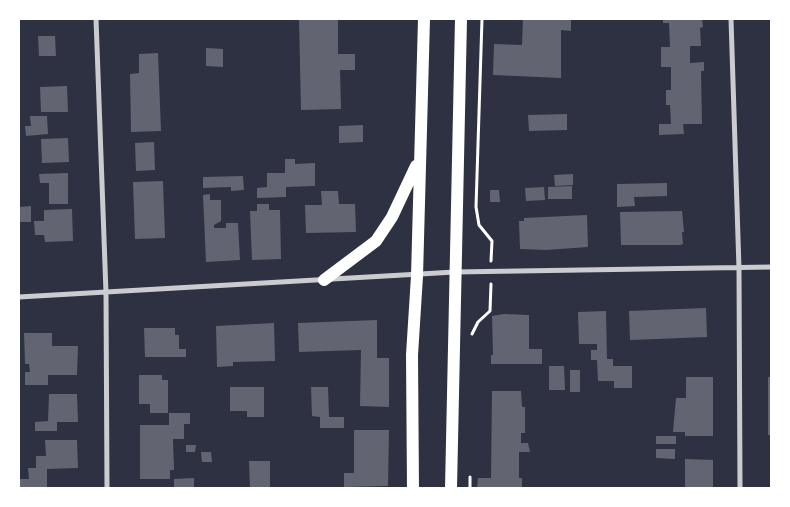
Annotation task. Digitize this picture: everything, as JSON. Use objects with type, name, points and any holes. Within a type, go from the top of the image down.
[{"type":"main road","points":[[413,488],[412,355],[417,276],[418,162],[424,19]]},
{"type":"main road","points":[[451,488],[461,19]]},
{"type":"main road","points":[[324,280],[376,241],[392,217],[418,162]]},
{"type":"street","points":[[96,19],[106,293],[107,488]]},
{"type":"street","points":[[731,19],[739,269],[740,488]]},
{"type":"street","points":[[19,297],[417,276],[455,272],[771,267]]},
{"type":"path","points":[[469,339],[478,322],[490,311],[492,241],[479,225],[476,207],[482,19]]},
{"type":"path","points":[[470,468],[470,488]]},
{"type":"building","points":[[338,19],[338,54],[355,54],[355,70],[340,70],[341,109],[301,110],[299,20]]},
{"type":"building","points":[[523,19],[571,19],[571,31],[561,30],[561,78],[493,75],[494,44],[522,45]]},
{"type":"building","points":[[663,19],[702,19],[703,27],[700,28],[701,46],[690,46],[690,63],[704,62],[704,71],[701,71],[702,124],[683,124],[684,134],[659,135],[659,124],[671,124],[670,105],[666,105],[666,90],[671,90],[671,67],[661,67],[661,47],[670,47],[669,23],[663,23]]},
{"type":"building","points":[[38,36],[55,36],[56,56],[39,56]]},
{"type":"building","points":[[206,48],[223,49],[223,67],[206,66]]},
{"type":"building","points":[[158,53],[161,131],[131,132],[130,74],[139,73],[139,54]]},
{"type":"building","points":[[67,86],[68,112],[41,112],[40,87]]},
{"type":"building","points":[[567,114],[567,130],[529,131],[528,115]]},
{"type":"building","points":[[30,116],[47,116],[48,134],[26,136],[25,126],[31,126]]},
{"type":"building","points":[[363,125],[363,142],[339,143],[339,126]]},
{"type":"building","points":[[68,138],[69,162],[42,163],[41,139]]},
{"type":"building","points":[[154,142],[155,170],[136,171],[135,143]]},
{"type":"building","points":[[285,159],[295,159],[295,164],[315,163],[315,186],[286,187],[286,197],[257,198],[257,188],[267,187],[267,173],[285,173]]},
{"type":"building","points":[[68,173],[68,204],[49,204],[49,183],[40,183],[39,174]]},
{"type":"building","points":[[573,174],[573,185],[555,186],[554,175]]},
{"type":"building","points":[[243,176],[244,190],[231,191],[231,187],[203,188],[203,177]]},
{"type":"building","points":[[163,181],[165,238],[135,239],[133,182]]},
{"type":"building","points":[[667,183],[667,196],[634,197],[635,206],[617,207],[617,184]]},
{"type":"building","points":[[572,186],[572,199],[548,199],[548,187]]},
{"type":"building","points":[[544,187],[545,200],[526,201],[525,188]]},
{"type":"building","points":[[490,190],[499,190],[500,202],[490,202]]},
{"type":"building","points":[[321,191],[338,191],[339,204],[355,204],[356,232],[306,233],[305,205],[322,205]]},
{"type":"building","points":[[210,194],[210,200],[221,200],[221,221],[214,225],[214,228],[226,228],[226,223],[238,223],[240,260],[206,262],[203,195]]},
{"type":"building","points":[[257,204],[269,204],[269,210],[280,210],[281,259],[252,260],[250,211],[257,211]]},
{"type":"building","points":[[31,206],[31,222],[19,222],[19,207]]},
{"type":"building","points":[[72,209],[73,241],[45,242],[44,235],[35,235],[34,221],[44,221],[44,210]]},
{"type":"building","points":[[682,211],[683,244],[621,245],[620,212]]},
{"type":"building","points":[[587,215],[588,247],[546,250],[520,249],[519,221],[524,221],[524,218]]},
{"type":"building","points":[[706,308],[707,337],[630,340],[629,311]]},
{"type":"building","points":[[606,311],[607,359],[613,359],[613,366],[632,366],[632,388],[614,388],[614,381],[598,381],[597,360],[591,360],[591,350],[597,350],[597,344],[579,344],[578,312]]},
{"type":"building","points":[[504,314],[529,315],[529,349],[542,349],[542,364],[491,364],[491,355],[493,355],[492,316]]},
{"type":"building","points":[[377,320],[377,358],[389,358],[389,407],[360,406],[361,350],[299,352],[298,323]]},
{"type":"building","points":[[274,323],[275,361],[233,362],[233,366],[217,367],[216,326]]},
{"type":"building","points":[[144,328],[175,328],[175,335],[179,335],[179,349],[186,349],[186,357],[145,357]]},
{"type":"building","points":[[24,333],[52,333],[52,346],[78,346],[77,375],[48,375],[48,385],[25,385],[25,372],[30,372],[29,364],[25,364]]},
{"type":"building","points":[[549,366],[564,366],[565,390],[549,390]]},
{"type":"building","points":[[570,370],[580,370],[580,392],[570,392]]},
{"type":"building","points":[[139,375],[162,375],[162,380],[168,380],[168,413],[150,413],[150,404],[139,404]]},
{"type":"building","points":[[686,377],[713,377],[713,436],[685,436],[685,432],[673,432],[676,398],[686,398]]},
{"type":"building","points":[[768,377],[771,377],[771,435],[768,435]]},
{"type":"building","points":[[230,387],[264,387],[264,417],[247,417],[247,411],[230,411]]},
{"type":"building","points":[[311,387],[328,387],[329,417],[344,417],[344,428],[320,428],[320,417],[312,416]]},
{"type":"building","points":[[492,391],[521,391],[522,407],[525,407],[525,433],[521,433],[521,443],[528,443],[530,452],[519,452],[519,478],[522,478],[522,488],[477,488],[478,478],[491,478]]},
{"type":"building","points":[[49,394],[77,394],[78,422],[57,422],[57,431],[35,431],[35,422],[48,421]]},
{"type":"building","points":[[169,413],[190,413],[190,424],[184,424],[184,439],[173,439],[174,470],[170,470],[170,479],[140,479],[140,425],[169,425]]},
{"type":"building","points":[[354,430],[389,430],[388,486],[344,487],[344,473],[354,473]]},
{"type":"building","points":[[656,436],[676,436],[676,444],[656,444]]},
{"type":"building","points":[[45,440],[77,440],[78,468],[47,469],[47,488],[19,488],[19,479],[29,479],[28,468],[36,468],[36,456],[46,456]]},
{"type":"building","points":[[186,445],[196,445],[195,452],[186,452]]},
{"type":"building","points":[[656,449],[675,449],[675,459],[656,458]]},
{"type":"building","points":[[201,452],[211,452],[212,462],[202,462]]},
{"type":"building","points":[[685,459],[713,460],[713,488],[685,488]]},
{"type":"building","points":[[249,461],[270,461],[270,488],[250,488]]},
{"type":"building","points":[[194,478],[194,488],[174,488],[174,479]]}]
